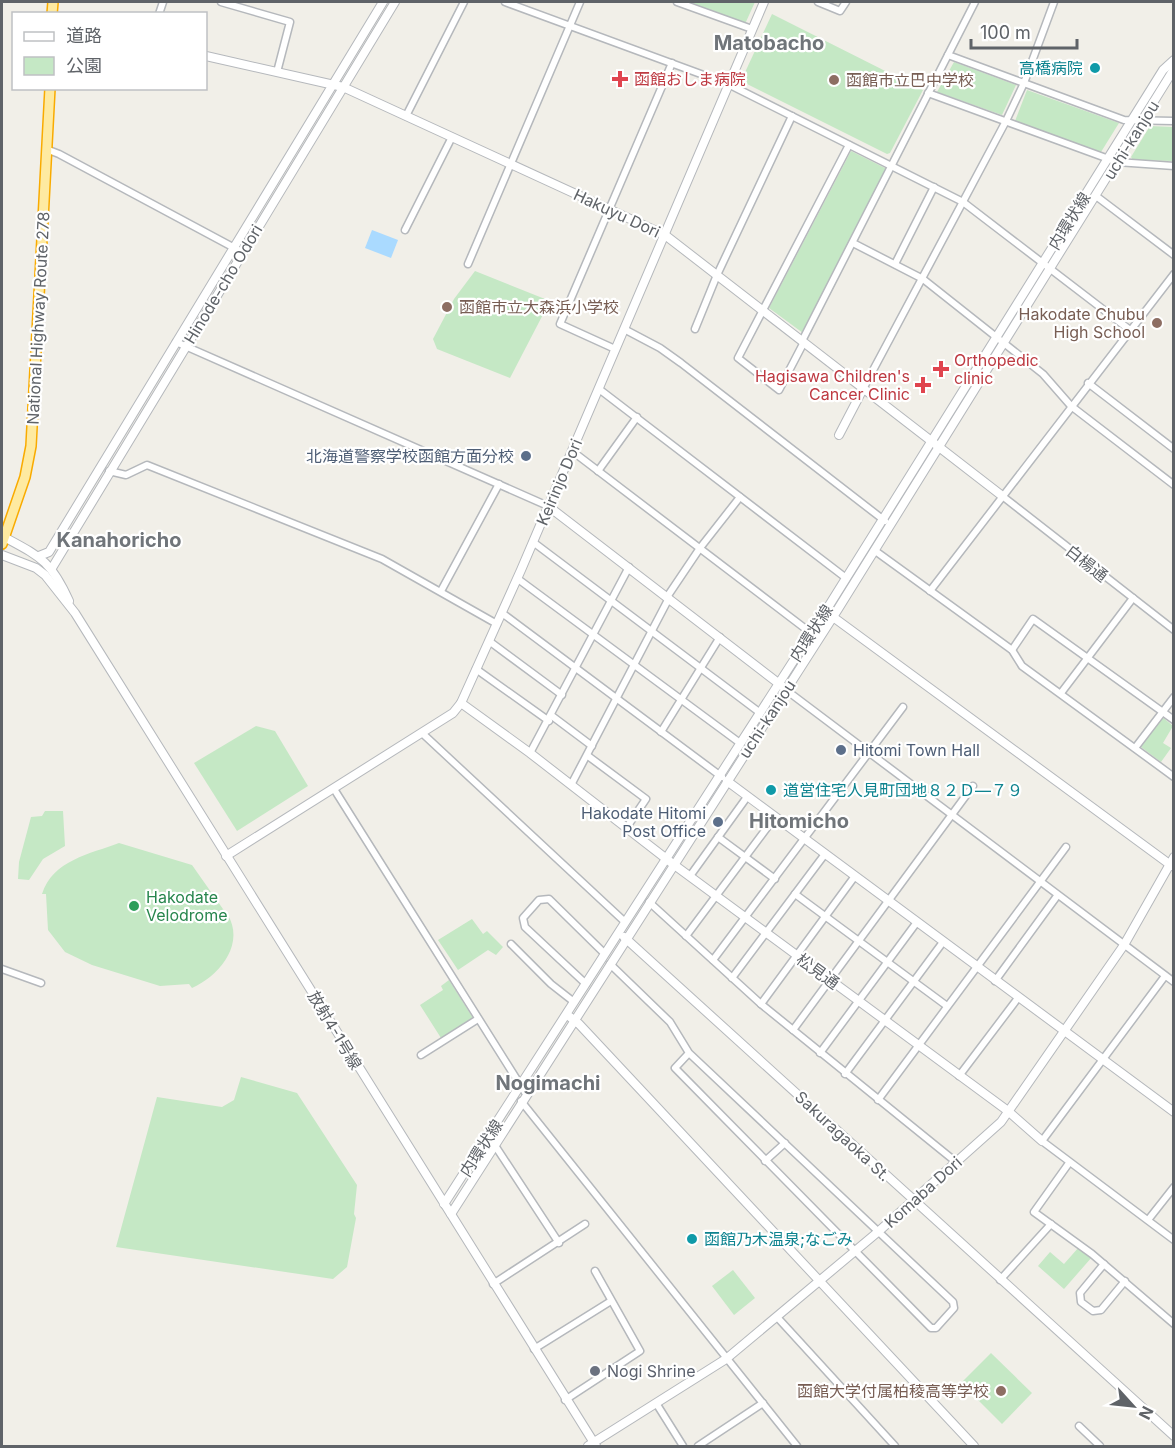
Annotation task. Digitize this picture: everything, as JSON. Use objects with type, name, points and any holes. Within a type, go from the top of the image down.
[{"type":"highway","name":"National Highway Route 278","points":[[3,540],[26,477],[31,446],[50,90]]},
{"type":"street","points":[[221,2],[290,22],[277,72]]},
{"type":"street","name":"Hinode-cho Odori","points":[[39,556],[49,552],[383,2]]},
{"type":"street","name":"Hinode-cho Odori","points":[[52,568],[395,2]]},
{"type":"street","points":[[406,116],[464,2]]},
{"type":"street","points":[[505,2],[728,84],[963,201],[1130,330]]},
{"type":"street","points":[[468,264],[580,2]]},
{"type":"street","points":[[677,2],[752,29]]},
{"type":"street","name":"Keirinjo Dori","points":[[226,856],[422,734],[453,713],[461,704],[518,579],[764,2]]},
{"type":"street","points":[[818,2],[840,11],[846,2]]},
{"type":"street","points":[[849,145],[738,358],[779,390],[975,2]]},
{"type":"street","points":[[839,435],[1006,121],[1024,83],[1054,2]]},
{"type":"street","points":[[948,55],[1124,120],[1173,121]]},
{"type":"street","name":"Hakuyu Dori","points":[[207,56],[343,87],[665,236],[1001,495]]},
{"type":"street","name":"内環状線","points":[[444,1204],[846,578],[1163,70],[1173,60]]},
{"type":"street","points":[[615,349],[560,324],[672,63]]},
{"type":"street","name":"uchi-kanjou","points":[[451,1214],[833,616],[1173,69]]},
{"type":"street","points":[[928,93],[1117,162],[1173,166]]},
{"type":"street","points":[[695,330],[717,275],[792,117]]},
{"type":"street","points":[[405,230],[452,137]]},
{"type":"street","points":[[46,149],[242,252]]},
{"type":"street","points":[[895,264],[934,187]]},
{"type":"street","points":[[1096,196],[1173,255]]},
{"type":"street","points":[[853,243],[923,279],[1043,374],[1071,406],[1173,485]]},
{"type":"street","points":[[930,591],[1001,495],[1173,274]]},
{"type":"street","points":[[624,329],[660,348],[681,363],[890,525]]},
{"type":"street","points":[[176,342],[548,506],[786,690],[1041,880],[1057,896],[1173,982]]},
{"type":"street","points":[[1088,383],[1173,449]]},
{"type":"street","points":[[599,389],[846,578]]},
{"type":"street","points":[[598,471],[637,417]]},
{"type":"street","points":[[572,451],[811,633]]},
{"type":"street","points":[[109,471],[126,475],[147,465],[357,548],[441,591],[497,624]]},
{"type":"street","points":[[441,591],[499,484]]},
{"type":"street","name":"白楊通","points":[[1001,495],[1173,630]]},
{"type":"street","points":[[571,785],[668,598],[700,548],[740,497]]},
{"type":"street","name":"放射4-1号線","points":[[3,540],[39,556],[52,568],[75,613],[451,1214],[592,1445]]},
{"type":"street","points":[[533,542],[759,712]]},
{"type":"street","points":[[874,550],[1012,650],[1022,666],[1173,777]]},
{"type":"street","name":"放射4-1号線","points":[[2,555],[36,568],[45,575],[75,613]]},
{"type":"street","points":[[531,753],[629,567]]},
{"type":"street","points":[[518,579],[593,632],[740,743]]},
{"type":"street","points":[[1061,693],[1133,598]]},
{"type":"street","points":[[825,611],[1172,862]]},
{"type":"street","points":[[502,613],[1173,1112]]},
{"type":"street","points":[[1012,650],[1033,619],[1173,720]]},
{"type":"street","points":[[661,732],[720,637]]},
{"type":"street","points":[[489,641],[562,695]]},
{"type":"street","points":[[476,669],[592,746]]},
{"type":"street","points":[[1136,748],[1173,697]]},
{"type":"street","name":"松見通","points":[[461,704],[531,753],[665,858],[1008,1111],[1069,1163],[1173,1240]]},
{"type":"street","points":[[713,960],[903,707]]},
{"type":"street","points":[[422,734],[625,922]]},
{"type":"street","points":[[588,756],[646,799],[627,827]]},
{"type":"street","points":[[793,1030],[973,786]]},
{"type":"street","points":[[334,789],[520,1086],[524,1098],[726,1359],[797,1446]]},
{"type":"street","points":[[690,876],[747,797]]},
{"type":"street","points":[[686,936],[718,897],[775,817]]},
{"type":"street","points":[[718,837],[775,879]]},
{"type":"street","points":[[878,1100],[1066,848]]},
{"type":"street","points":[[732,978],[825,854]]},
{"type":"street","name":"Komaba Dori","points":[[592,1445],[726,1359],[879,1231],[1001,1122],[1124,945],[1172,862]]},
{"type":"street","points":[[761,1004],[855,876]]},
{"type":"street","points":[[795,894],[947,1006]]},
{"type":"street","points":[[995,981],[1057,896]]},
{"type":"street","points":[[586,984],[525,927],[522,918],[539,900],[549,899],[605,954]]},
{"type":"street","points":[[649,902],[761,1004],[956,1162]]},
{"type":"street","points":[[820,1053],[917,922]]},
{"type":"street","name":"Sakuragaoka St.","points":[[619,932],[1173,1436]]},
{"type":"street","points":[[845,1074],[943,942]]},
{"type":"street","points":[[511,944],[551,984],[574,1002]]},
{"type":"street","points":[[610,964],[670,1022],[689,1053],[953,1302],[954,1308],[936,1328],[931,1328],[854,1252],[675,1068],[689,1053]]},
{"type":"street","points":[[2,969],[41,984]]},
{"type":"street","points":[[1042,1141],[1166,976]]},
{"type":"street","points":[[959,1076],[1018,998]]},
{"type":"street","points":[[566,1015],[574,1020],[974,1446]]},
{"type":"street","points":[[421,1055],[478,1020]]},
{"type":"street","points":[[765,1161],[785,1143]]},
{"type":"street","points":[[495,1144],[559,1243]]},
{"type":"street","points":[[1069,1163],[1034,1212],[1104,1264],[1173,1324]]},
{"type":"street","points":[[1148,1220],[1173,1187]]},
{"type":"street","points":[[493,1284],[585,1224]]},
{"type":"street","points":[[1000,1280],[1051,1224]]},
{"type":"street","points":[[1104,1264],[1080,1293],[1081,1302],[1093,1311],[1101,1310],[1125,1281]]},
{"type":"street","points":[[565,1400],[640,1351],[594,1271]]},
{"type":"street","points":[[534,1349],[611,1301]]},
{"type":"street","points":[[777,1317],[895,1446]]},
{"type":"street","points":[[656,1403],[683,1446]]},
{"type":"street","points":[[698,1446],[763,1403]]},
{"type":"street","points":[[1079,1426],[1100,1446]]},
{"type":"green space","points":[[689,2],[755,2],[745,24]]},
{"type":"green space","points":[[772,14],[923,90],[890,153],[887,154],[741,81]]},
{"type":"green space","points":[[954,62],[1016,85],[1002,115],[937,92]]},
{"type":"green space","points":[[1027,90],[1119,123],[1101,152],[1015,121]]},
{"type":"green space","points":[[1150,126],[1173,127],[1173,161],[1133,160],[1131,157]]},
{"type":"green space","points":[[851,151],[887,169],[803,333],[769,308]]},
{"type":"green space","points":[[475,271],[550,301],[510,378],[437,349],[433,339],[454,299]]},
{"type":"green space","points":[[1161,716],[1173,726],[1163,743],[1171,748],[1161,762],[1140,744]]},
{"type":"green space","points":[[256,726],[275,731],[308,786],[237,831],[194,763]]},
{"type":"green space","points":[[45,811],[63,811],[65,846],[43,859],[29,880],[18,879],[19,862],[31,817],[42,816]]},
{"type":"green space","name":"Hakodate Velodrome","points":[[119,843],[192,865],[230,919],[233,940],[230,951],[210,977],[192,988],[189,984],[160,986],[92,965],[65,952],[48,930],[46,894],[42,894],[47,882],[55,873],[74,860]]},
{"type":"green space","points":[[472,919],[483,934],[487,931],[503,947],[496,955],[488,950],[458,970],[438,940]]},
{"type":"green space","points":[[449,980],[473,1018],[441,1038],[420,1005],[443,990],[441,986]]},
{"type":"green space","points":[[241,1077],[297,1093],[357,1185],[354,1214],[356,1218],[347,1267],[333,1279],[116,1247],[157,1097],[222,1107],[234,1100]]},
{"type":"green space","points":[[1079,1247],[1092,1257],[1064,1289],[1038,1266],[1050,1252],[1064,1264]]},
{"type":"green space","points":[[733,1270],[755,1298],[734,1315],[712,1286]]},
{"type":"green space","points":[[991,1353],[1032,1393],[1002,1424],[961,1383]]},
{"type":"water","points":[[372,230],[398,240],[391,258],[365,248]]},
{"type":"place","name":"高橋病院","points":[[1095,68]]},
{"type":"place","name":"函館おしま病院","points":[[620,79]]},
{"type":"place","name":"函館市立巴中学校","points":[[834,80]]},
{"type":"place","name":"函館市立大森浜小学校","points":[[447,307]]},
{"type":"place","name":"Hakodate Chubu High School","points":[[1157,323]]},
{"type":"place","name":"Orthopedic clinic","points":[[941,369]]},
{"type":"place","name":"Hagisawa Children's Cancer Clinic","points":[[923,385]]},
{"type":"place","name":"北海道警察学校函館方面分校","points":[[526,456]]},
{"type":"place","name":"Hitomi Town Hall","points":[[841,750]]},
{"type":"place","name":"道営住宅人見町団地８２Ｄ―７９","points":[[771,790]]},
{"type":"place","name":"Hakodate Hitomi Post Office","points":[[718,822]]},
{"type":"place","name":"Hakodate Velodrome","points":[[134,906]]},
{"type":"place","name":"函館乃木温泉;なごみ","points":[[692,1239]]},
{"type":"place","name":"Nogi Shrine","points":[[595,1371]]},
{"type":"place","name":"函館大学付属柏稜高等学校","points":[[1001,1391]]},
{"type":"district","name":"Matobacho","points":[[769,43]]},
{"type":"district","name":"Kanahoricho","points":[[119,540]]},
{"type":"district","name":"Hitomicho","points":[[799,821]]},
{"type":"district","name":"Nogimachi","points":[[548,1083]]}]
